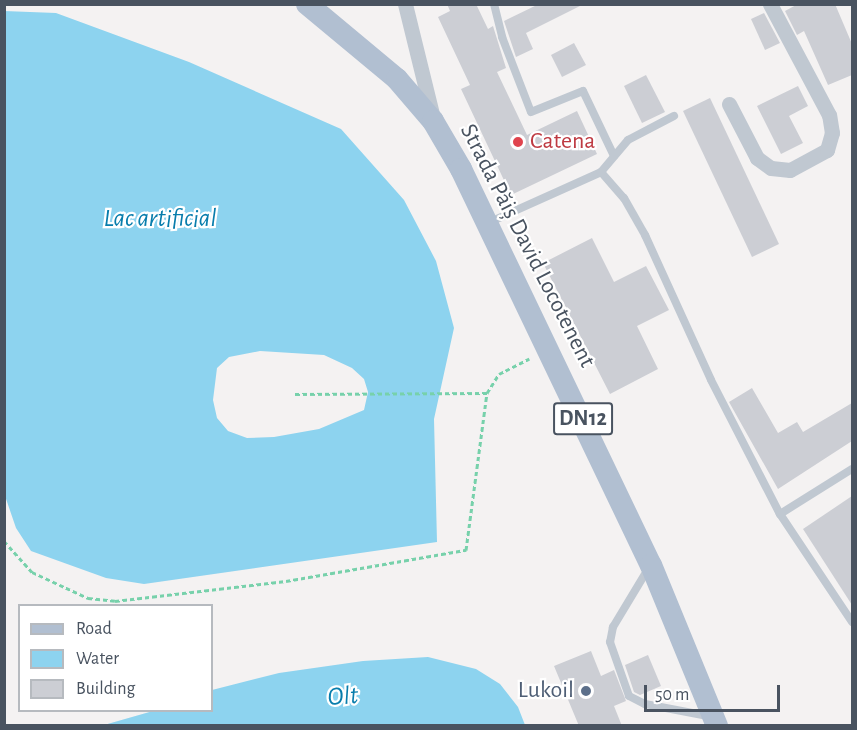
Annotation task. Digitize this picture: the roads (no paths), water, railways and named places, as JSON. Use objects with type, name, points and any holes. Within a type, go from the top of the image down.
[{"type":"main road","name":"Strada Păiș David Locotenent","points":[[307,4],[397,79],[434,121],[490,222],[651,565],[715,721]]},
{"type":"street","name":"Strada Păiș David Locotenent","points":[[405,4],[434,121]]},
{"type":"street","points":[[729,105],[757,158],[771,168],[790,170],[828,150],[832,133],[829,115],[770,4]]},
{"type":"lane","points":[[494,4],[502,37],[531,112],[583,91],[615,156]]},
{"type":"lane","points":[[490,222],[601,172],[628,140],[674,116]]},
{"type":"lane","points":[[601,172],[624,198],[645,235],[711,380],[780,514],[852,622]]},
{"type":"lane","points":[[780,514],[852,469]]},
{"type":"lane","points":[[651,565],[613,627],[610,642],[629,696],[645,704],[715,721]]},
{"type":"water","name":"Lac artificial","points":[[4,11],[56,13],[189,62],[341,129],[404,200],[436,261],[454,328],[434,419],[437,542],[144,584],[106,578],[31,551],[16,528],[4,493]],"holes":[[[260,351],[324,355],[352,368],[364,379],[368,392],[364,410],[319,429],[274,437],[247,438],[228,431],[217,418],[213,400],[217,368],[229,357]]]},
{"type":"water","name":"Olt","points":[[428,657],[476,669],[500,684],[518,707],[525,725],[104,725],[150,712],[213,712],[213,690],[279,673],[363,661]]},
{"type":"place","name":"Catena","points":[[518,142]]},
{"type":"place","name":"Lukoil","points":[[586,691]]}]
